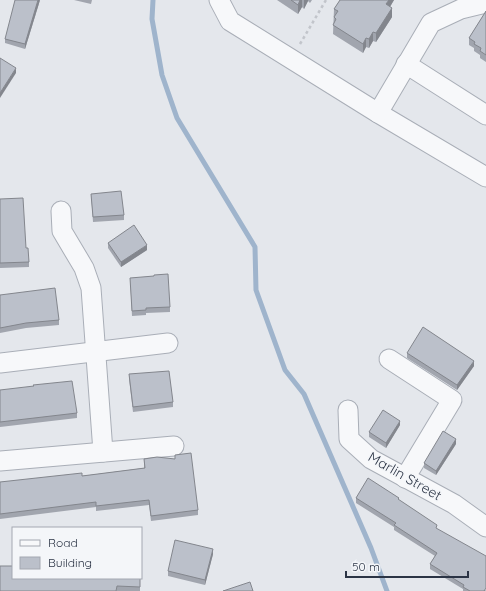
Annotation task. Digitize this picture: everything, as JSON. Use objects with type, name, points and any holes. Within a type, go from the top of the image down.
[{"type":"street","points":[[219,0],[230,21],[378,113],[486,177]]},
{"type":"street","points":[[378,113],[431,22],[461,9],[486,3]]},
{"type":"street","points":[[406,64],[486,115]]},
{"type":"street","points":[[61,211],[62,231],[84,268],[91,288],[103,452]]},
{"type":"street","points":[[0,363],[168,343]]},
{"type":"street","points":[[389,359],[452,400],[405,478]]},
{"type":"street","name":"Marlin Street","points":[[348,410],[349,439],[371,459],[454,504],[486,527]]},
{"type":"street","points":[[0,461],[174,446]]},
{"type":"path","points":[[291,59],[326,0]]},
{"type":"building","points":[[15,0],[38,0],[25,44],[5,39]]},
{"type":"building","points":[[291,0],[300,0],[298,5]]},
{"type":"building","points":[[340,0],[389,0],[386,4],[392,8],[376,33],[373,32],[369,39],[366,38],[363,44],[333,25],[336,19],[334,17],[338,11],[334,9]]},
{"type":"building","points":[[486,11],[486,55],[480,51],[481,48],[474,44],[475,42],[469,38]]},
{"type":"building","points":[[0,58],[16,68],[0,93]]},
{"type":"building","points":[[121,191],[124,215],[93,217],[91,194]]},
{"type":"building","points":[[23,198],[26,248],[28,248],[29,262],[0,263],[0,199]]},
{"type":"building","points":[[134,225],[147,245],[121,262],[108,243]]},
{"type":"building","points":[[168,274],[170,307],[146,308],[146,310],[132,311],[130,278]]},
{"type":"building","points":[[55,288],[59,320],[26,323],[0,328],[0,295]]},
{"type":"building","points":[[423,327],[474,361],[457,385],[407,353]]},
{"type":"building","points":[[169,371],[173,402],[133,407],[129,374]]},
{"type":"building","points":[[72,381],[77,413],[0,422],[0,390]]},
{"type":"building","points":[[383,410],[400,421],[386,443],[369,432]]},
{"type":"building","points":[[443,431],[456,439],[436,471],[424,463]]},
{"type":"building","points":[[191,453],[198,510],[151,516],[149,500],[96,506],[96,502],[0,514],[0,482],[82,473],[82,476],[145,468],[144,459],[157,457],[175,459],[175,455]]},
{"type":"building","points":[[368,478],[437,525],[436,528],[486,556],[486,588],[484,591],[470,591],[463,587],[464,585],[430,564],[437,553],[394,525],[396,523],[356,498]]},
{"type":"building","points":[[175,540],[213,549],[205,580],[168,571]]},
{"type":"building","points":[[0,566],[12,566],[12,579],[140,579],[140,587],[117,586],[116,591],[0,591]]},
{"type":"building","points":[[250,582],[253,591],[223,591]]},
{"type":"waterway","points":[[153,0],[152,19],[162,75],[177,118],[255,247],[256,290],[285,370],[304,394],[371,548],[387,591]]}]
